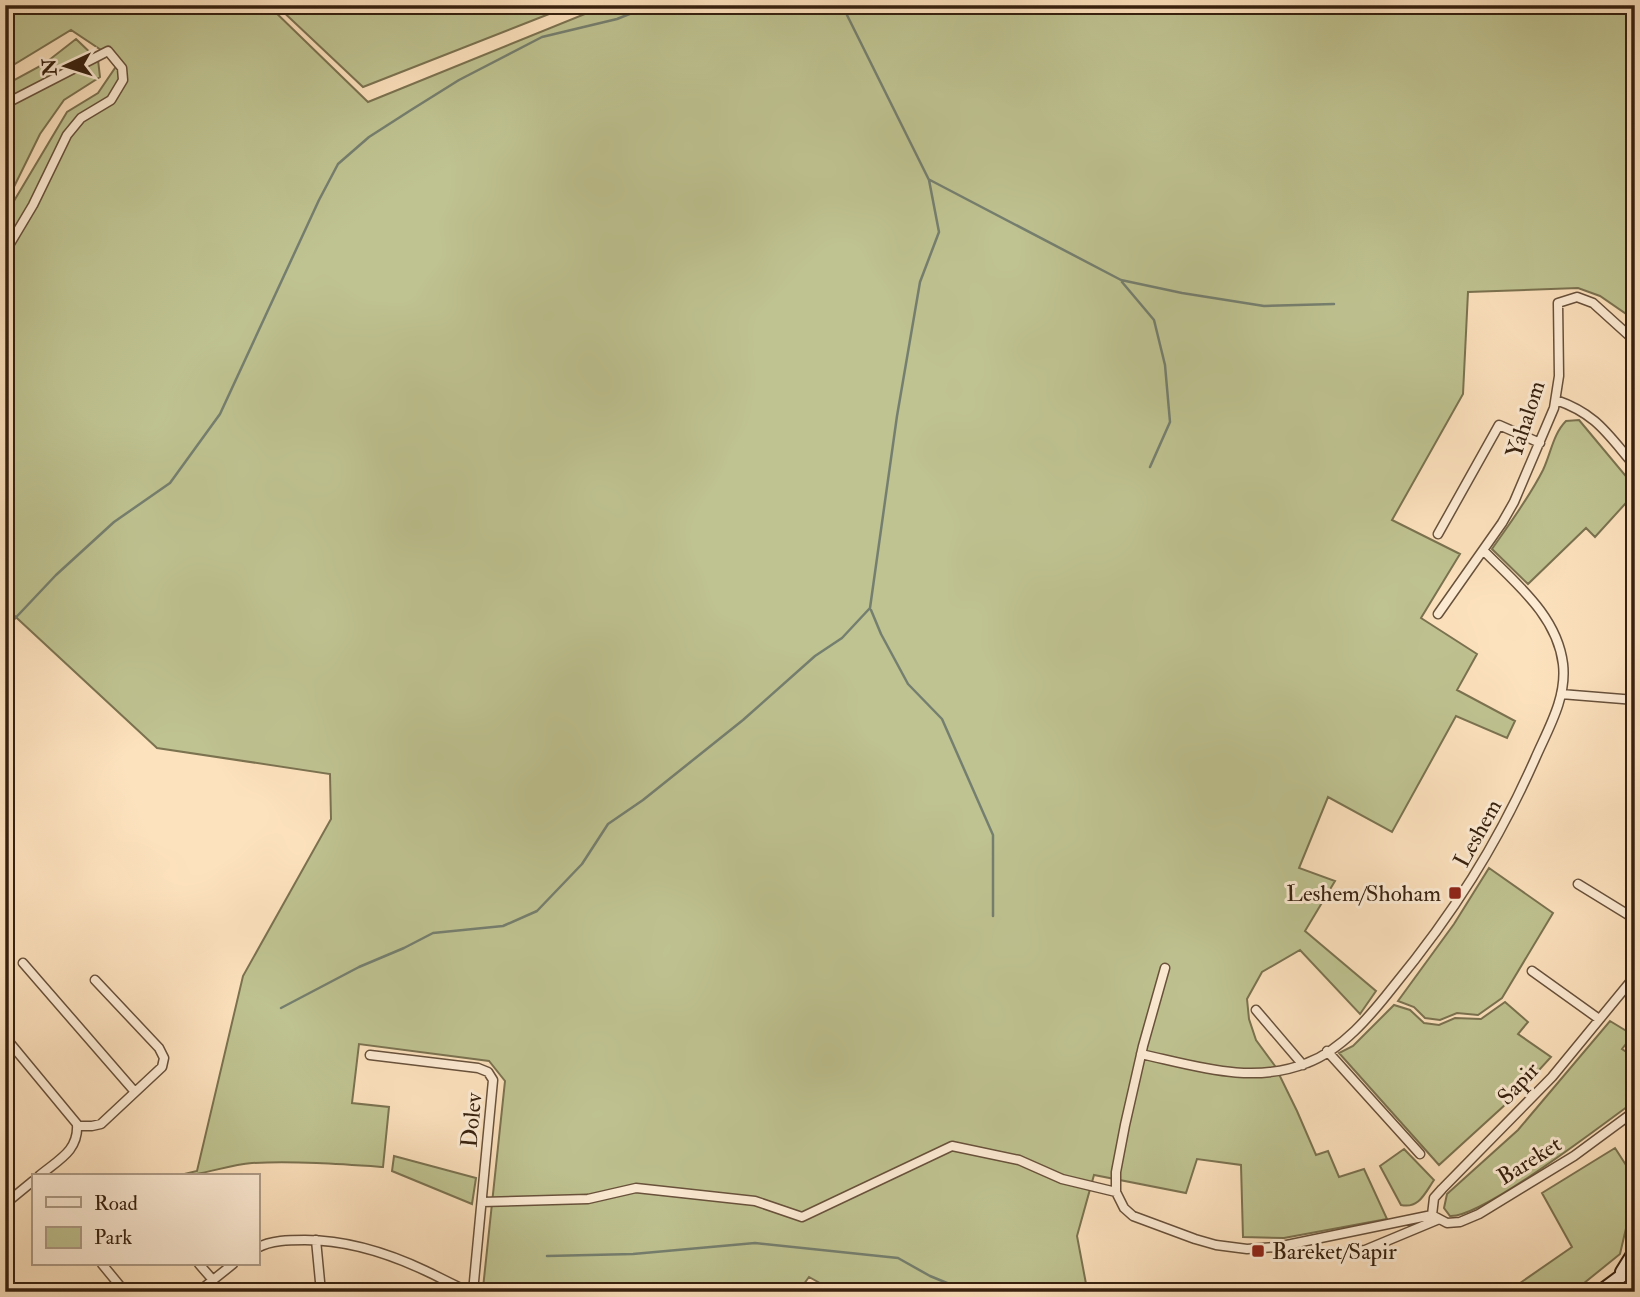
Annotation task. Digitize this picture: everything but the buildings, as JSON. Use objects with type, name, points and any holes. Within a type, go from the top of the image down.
[{"type":"main road","points":[[1617,1278],[1635,1251]]},
{"type":"main road","points":[[1600,1292],[1635,1266]]},
{"type":"street","points":[[5,104],[108,51],[122,68],[123,80],[111,100],[81,118],[67,135],[33,205],[5,252]]},
{"type":"street","name":"Yahalom","points":[[1438,614],[1514,502],[1540,443],[1556,400],[1559,376],[1558,303],[1577,297],[1593,303],[1635,341]]},
{"type":"street","points":[[1556,400],[1578,407],[1588,414],[1635,466]]},
{"type":"street","points":[[1438,534],[1499,425],[1540,443]]},
{"type":"street","name":"Leshem","points":[[1142,1054],[1238,1074],[1265,1073],[1303,1065],[1356,1028],[1382,1001],[1428,944],[1471,883],[1517,799],[1559,705],[1563,667],[1556,634],[1546,618],[1483,550]]},
{"type":"street","points":[[1561,694],[1635,700]]},
{"type":"street","points":[[1578,884],[1635,919]]},
{"type":"street","points":[[23,963],[135,1092]]},
{"type":"street","points":[[1165,968],[1125,1125],[1116,1192],[1124,1208],[1133,1216],[1195,1239],[1233,1249],[1277,1247],[1435,1217]]},
{"type":"street","points":[[1532,971],[1599,1019]]},
{"type":"street","name":"Sapir","points":[[1435,1217],[1434,1198],[1544,1086],[1635,976]]},
{"type":"street","points":[[77,1126],[101,1124],[162,1067],[164,1058],[159,1048],[95,980]]},
{"type":"street","points":[[1256,1010],[1303,1065]]},
{"type":"street","points":[[5,1037],[77,1126],[74,1148],[42,1174]]},
{"type":"street","points":[[1326,1051],[1420,1154]]},
{"type":"street","name":"Dolev","points":[[370,1055],[464,1065],[488,1072],[493,1080],[494,1094],[472,1292]]},
{"type":"street","name":"Bareket","points":[[1319,1256],[1365,1251],[1435,1217],[1447,1223],[1460,1222],[1479,1214],[1574,1156],[1635,1111]]},
{"type":"street","points":[[482,1202],[588,1199],[636,1188],[755,1201],[802,1217],[952,1146],[1019,1160],[1062,1179],[1116,1192]]},
{"type":"street","points":[[5,1204],[32,1182]]},
{"type":"street","points":[[316,1240],[321,1292]]},
{"type":"street","points":[[259,1247],[276,1242],[316,1240],[354,1245],[398,1259],[472,1292]]},
{"type":"street","points":[[104,1266],[125,1292]]},
{"type":"street","points":[[201,1266],[212,1279]]},
{"type":"street","points":[[198,1292],[230,1266]]},
{"type":"green space","points":[[20,5],[268,5],[368,102],[607,5],[1635,5],[1635,320],[1600,296],[1578,288],[1468,292],[1463,394],[1392,520],[1460,554],[1421,618],[1477,654],[1457,690],[1515,721],[1507,738],[1456,716],[1392,832],[1328,797],[1299,868],[1335,881],[1305,931],[1376,991],[1360,1014],[1300,950],[1262,972],[1247,999],[1249,1019],[1256,1040],[1275,1066],[1316,1155],[1328,1151],[1339,1177],[1364,1169],[1387,1219],[1284,1238],[1243,1237],[1241,1165],[1197,1159],[1186,1193],[1094,1175],[1077,1236],[1087,1289],[1093,1292],[836,1292],[809,1277],[798,1292],[496,1292],[483,1288],[505,1081],[489,1061],[359,1044],[352,1103],[389,1107],[383,1167],[252,1163],[184,1174],[197,1171],[243,976],[331,819],[330,774],[157,748],[5,607],[5,216],[67,112],[98,93],[119,62],[71,30],[5,70],[5,18]]},
{"type":"green space","points":[[276,5],[572,5],[363,87]]},
{"type":"green space","points":[[76,39],[98,60],[100,77],[64,100],[40,134],[5,205],[5,85],[44,64]]},
{"type":"green space","points":[[1579,420],[1635,487],[1635,493],[1595,537],[1586,528],[1528,584],[1492,549],[1538,480],[1562,426],[1566,421]]},
{"type":"green space","points":[[1489,868],[1553,913],[1502,998],[1478,1015],[1457,1013],[1440,1020],[1425,1018],[1414,1007],[1398,1001],[1454,924]]},
{"type":"green space","points":[[1505,1002],[1528,1022],[1518,1034],[1551,1057],[1518,1093],[1439,1165],[1339,1053],[1353,1046],[1394,1005],[1410,1010],[1424,1023],[1439,1025],[1455,1018],[1481,1019]]},
{"type":"green space","points":[[1610,1021],[1633,1035],[1622,1049],[1635,1058],[1635,1101],[1514,1187],[1466,1213],[1450,1216],[1444,1208],[1447,1194],[1518,1130]]},
{"type":"green space","points":[[1615,1148],[1635,1179],[1635,1207],[1627,1224],[1620,1254],[1573,1292],[1507,1292],[1572,1247],[1542,1193]]},
{"type":"green space","points":[[1404,1149],[1434,1180],[1421,1199],[1407,1206],[1401,1205],[1380,1166]]},
{"type":"green space","points":[[394,1156],[476,1178],[472,1204],[392,1171]]},
{"type":"waterway","points":[[5,629],[56,575],[114,522],[170,483],[220,414],[338,164],[369,137],[459,80],[542,37],[617,19],[652,5]]},
{"type":"waterway","points":[[281,1008],[359,967],[433,933],[503,926],[537,911],[582,864],[608,824],[643,800],[743,720],[815,656],[842,638],[870,608],[897,416],[920,282],[939,232],[929,180],[842,5]]},
{"type":"waterway","points":[[930,180],[1121,280],[1264,306],[1334,304]]},
{"type":"waterway","points":[[1122,282],[1154,320],[1165,365],[1170,422],[1150,467]]},
{"type":"waterway","points":[[871,610],[908,684],[942,719],[993,835],[993,916]]},
{"type":"waterway","points":[[547,1256],[633,1254],[755,1243],[898,1258],[930,1276],[969,1292]]},
{"type":"place","name":"Leshem/Shoham","points":[[1455,893]]},
{"type":"place","name":"Bareket/Sapir","points":[[1258,1251]]}]
